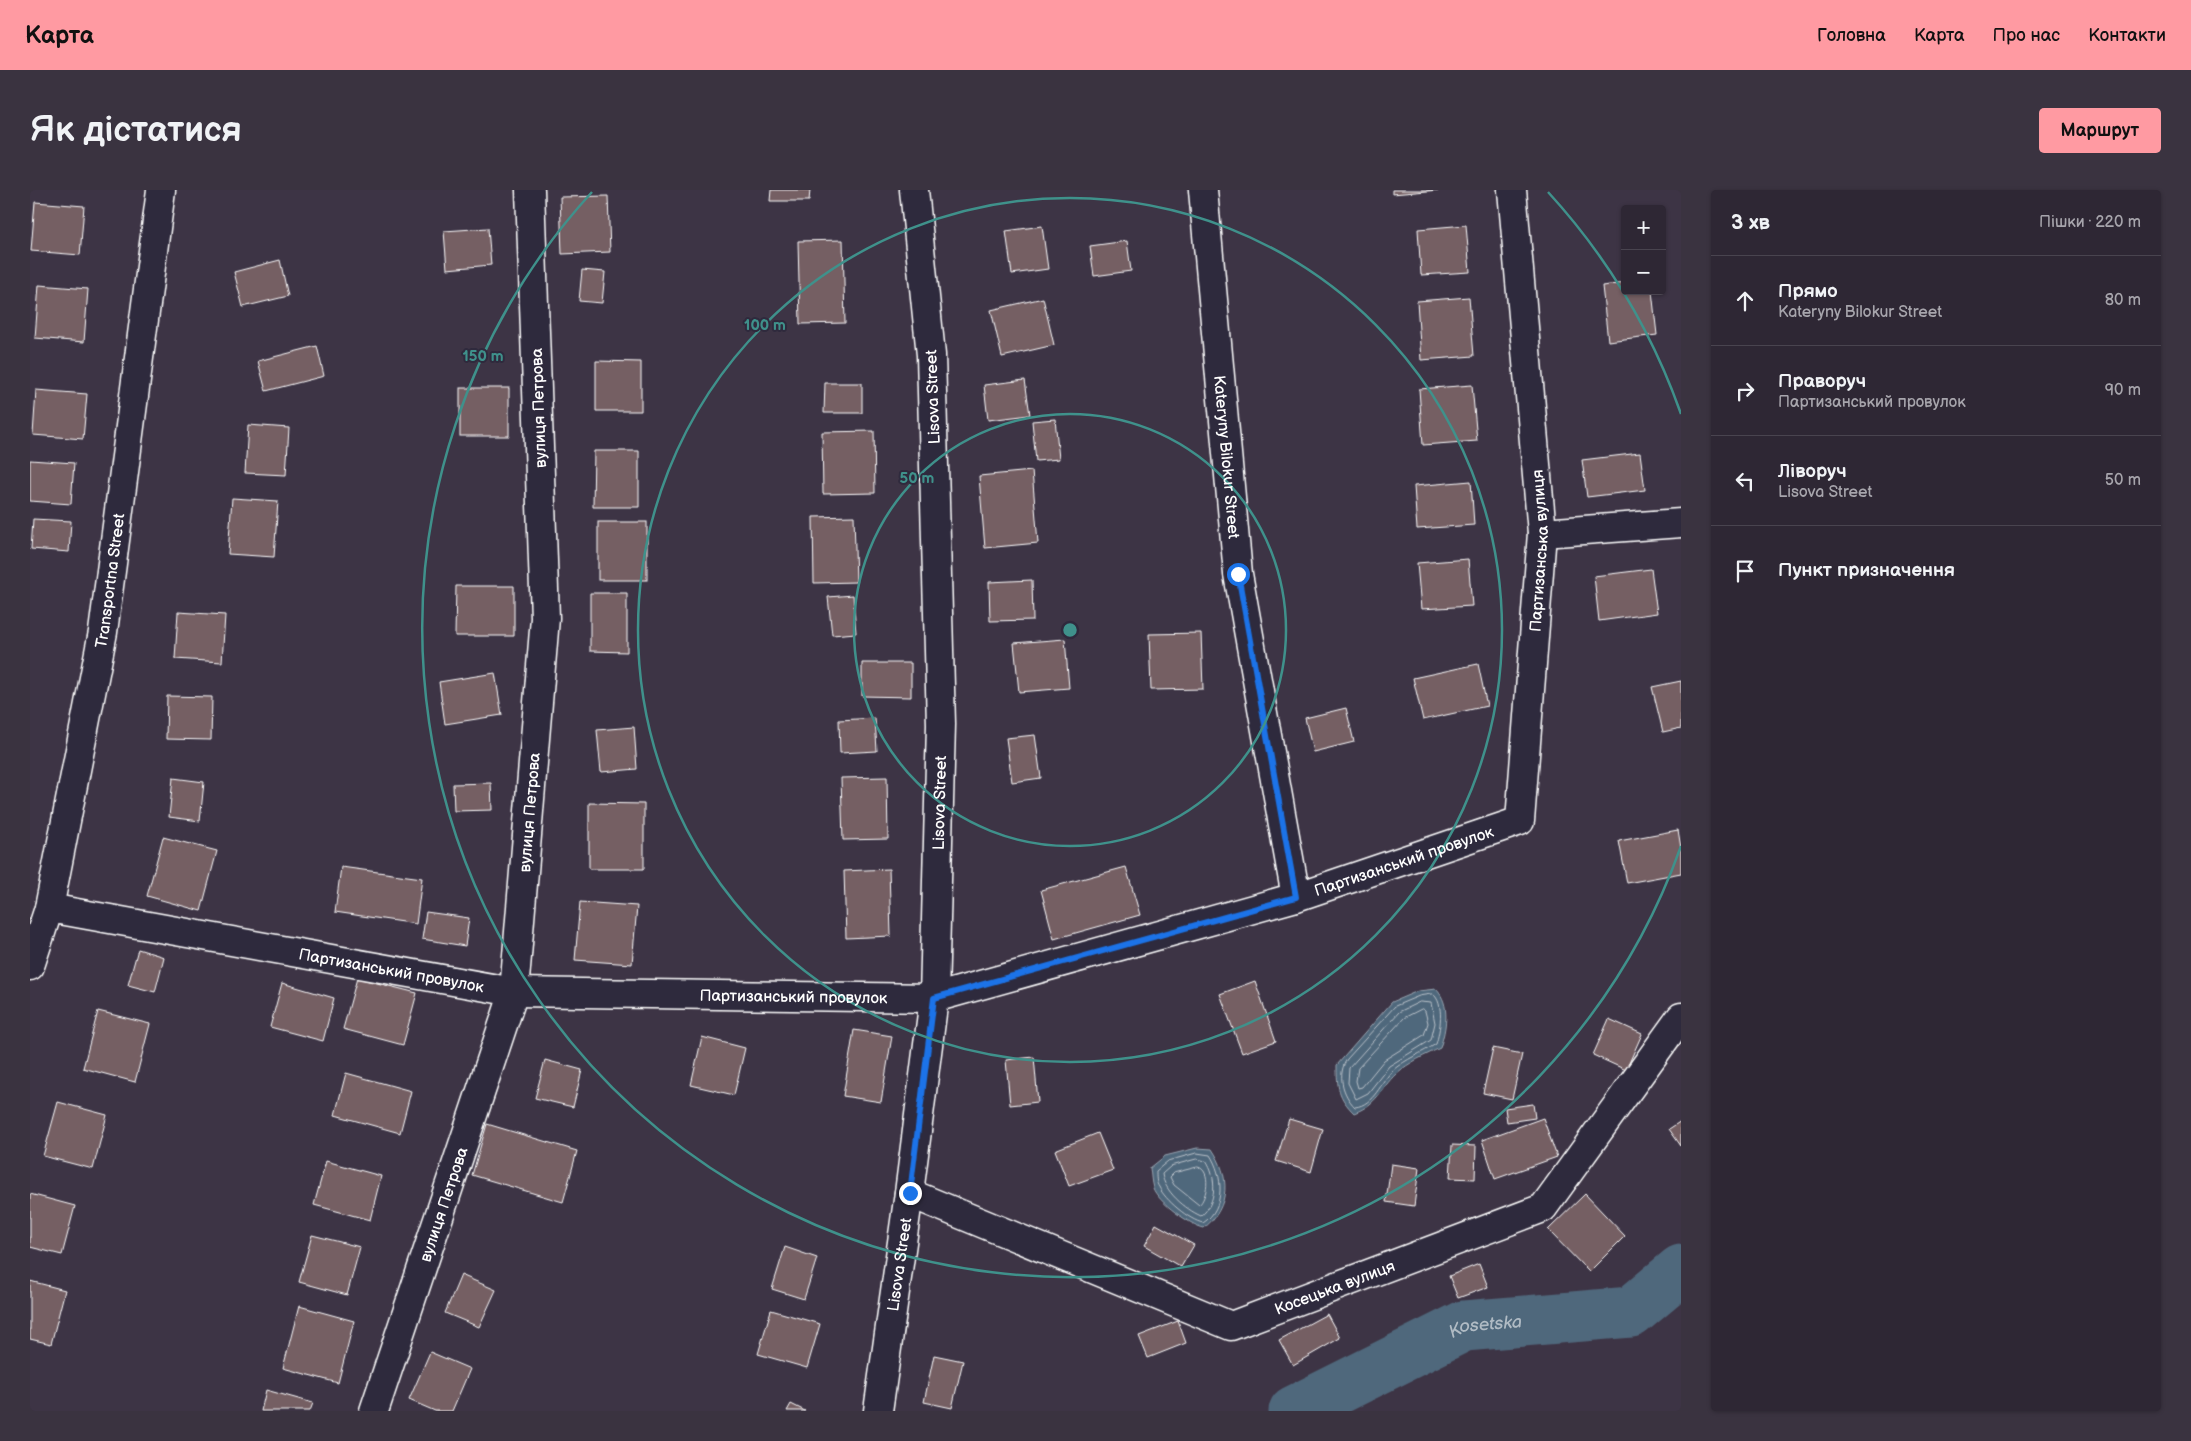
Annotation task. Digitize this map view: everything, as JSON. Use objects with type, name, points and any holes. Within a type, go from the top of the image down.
[{"type":"street","name":"Transportna Street","points":[[30,966],[49,908],[103,632],[161,190]]},
{"type":"street","name":"вулиця Петрова","points":[[374,1411],[514,992],[545,618],[530,190]]},
{"type":"street","name":"Lisova Street","points":[[878,1411],[910,1193],[934,998],[941,724],[931,355],[914,190]]},
{"type":"street","name":"Kateryny Bilokur Street","points":[[1203,190],[1238,574],[1296,897]]},
{"type":"street","name":"Партизанська вулиця","points":[[1512,190],[1542,533],[1520,821]]},
{"type":"street","points":[[1542,533],[1681,523]]},
{"type":"street","name":"Партизанський провулок","points":[[49,908],[514,992],[934,998],[1296,897],[1520,821]]},
{"type":"street","name":"Косецька вулиця","points":[[910,1193],[1231,1326],[1543,1208],[1681,1017]]},
{"type":"water","points":[[1436,989],[1444,1002],[1446,1017],[1440,1048],[1406,1066],[1391,1080],[1374,1101],[1354,1113],[1342,1097],[1337,1080],[1337,1065],[1392,1002],[1418,991]]},
{"type":"water","points":[[1197,1148],[1212,1149],[1222,1170],[1225,1190],[1219,1210],[1204,1228],[1183,1218],[1161,1200],[1156,1194],[1151,1181],[1150,1168],[1165,1156]]},
{"type":"building","points":[[771,190],[810,190],[809,201],[770,201]]},
{"type":"building","points":[[1392,190],[1439,190],[1392,194]]},
{"type":"building","points":[[608,196],[610,252],[562,254],[560,197]]},
{"type":"building","points":[[35,202],[84,206],[80,255],[31,251]]},
{"type":"building","points":[[1466,225],[1470,272],[1421,275],[1418,229]]},
{"type":"building","points":[[1042,226],[1048,269],[1012,274],[1006,231]]},
{"type":"building","points":[[488,228],[491,265],[447,269],[444,231]]},
{"type":"building","points":[[843,240],[845,323],[800,324],[798,241]]},
{"type":"building","points":[[1127,241],[1131,271],[1094,276],[1090,246]]},
{"type":"building","points":[[280,260],[288,296],[243,307],[234,272]]},
{"type":"building","points":[[582,270],[605,272],[602,303],[579,301]]},
{"type":"building","points":[[1621,284],[1621,295],[1652,295],[1657,335],[1608,341],[1602,286]]},
{"type":"building","points":[[39,285],[88,289],[84,342],[35,338]]},
{"type":"building","points":[[1469,297],[1474,356],[1421,360],[1417,301]]},
{"type":"building","points":[[1043,298],[1054,345],[1002,357],[991,310]]},
{"type":"building","points":[[317,346],[324,376],[266,391],[258,361]]},
{"type":"building","points":[[596,361],[641,362],[641,411],[596,411]]},
{"type":"building","points":[[1025,380],[1030,415],[988,420],[984,385]]},
{"type":"building","points":[[825,383],[862,383],[862,413],[824,413]]},
{"type":"building","points":[[1472,385],[1477,441],[1423,445],[1419,389]]},
{"type":"building","points":[[460,388],[509,388],[509,436],[460,436]]},
{"type":"building","points":[[36,390],[87,394],[83,439],[33,435]]},
{"type":"building","points":[[1055,419],[1059,459],[1036,461],[1032,421]]},
{"type":"building","points":[[248,425],[289,428],[286,475],[245,473]]},
{"type":"building","points":[[874,431],[875,493],[823,494],[822,432]]},
{"type":"building","points":[[594,451],[639,451],[639,507],[593,507]]},
{"type":"building","points":[[1640,453],[1645,490],[1587,497],[1582,460]]},
{"type":"building","points":[[30,460],[74,463],[71,504],[30,501]]},
{"type":"building","points":[[1032,471],[1038,543],[985,548],[979,476]]},
{"type":"building","points":[[1471,481],[1474,525],[1417,529],[1414,486]]},
{"type":"building","points":[[232,498],[278,501],[274,557],[228,554]]},
{"type":"building","points":[[854,516],[856,582],[814,583],[813,517]]},
{"type":"building","points":[[33,519],[71,521],[69,552],[31,549]]},
{"type":"building","points":[[598,522],[647,522],[647,580],[598,580]]},
{"type":"building","points":[[1468,559],[1472,606],[1421,609],[1417,563]]},
{"type":"building","points":[[1651,569],[1657,613],[1599,621],[1594,576]]},
{"type":"building","points":[[1032,580],[1033,620],[990,621],[989,582]]},
{"type":"building","points":[[456,586],[514,586],[514,636],[455,636]]},
{"type":"building","points":[[590,593],[627,593],[627,652],[590,651]]},
{"type":"building","points":[[853,595],[856,633],[832,635],[828,597]]},
{"type":"building","points":[[178,612],[225,615],[222,662],[175,659]]},
{"type":"building","points":[[1201,633],[1203,689],[1151,690],[1149,634]]},
{"type":"building","points":[[1065,639],[1069,688],[1019,692],[1014,643]]},
{"type":"building","points":[[862,663],[911,663],[911,697],[862,696]]},
{"type":"building","points":[[1478,664],[1487,706],[1423,720],[1413,678]]},
{"type":"building","points":[[495,673],[502,715],[445,724],[439,682]]},
{"type":"building","points":[[1681,681],[1681,728],[1663,732],[1652,687]]},
{"type":"building","points":[[167,696],[212,697],[211,740],[166,739]]},
{"type":"building","points":[[1346,708],[1354,742],[1313,752],[1305,718]]},
{"type":"building","points":[[875,718],[877,751],[840,753],[839,720]]},
{"type":"building","points":[[634,727],[637,769],[601,772],[597,730]]},
{"type":"building","points":[[1035,735],[1041,778],[1012,782],[1006,738]]},
{"type":"building","points":[[887,777],[888,839],[843,840],[841,778]]},
{"type":"building","points":[[173,778],[204,782],[200,821],[169,817]]},
{"type":"building","points":[[491,783],[492,810],[454,811],[453,784]]},
{"type":"building","points":[[589,803],[644,804],[644,869],[589,869]]},
{"type":"building","points":[[1678,830],[1681,848],[1681,873],[1627,883],[1619,841]]},
{"type":"building","points":[[163,837],[217,851],[201,911],[147,896]]},
{"type":"building","points":[[341,867],[422,878],[416,924],[335,912]]},
{"type":"building","points":[[1126,867],[1140,915],[1054,939],[1041,890]]},
{"type":"building","points":[[889,869],[891,936],[846,938],[844,871]]},
{"type":"building","points":[[580,902],[637,906],[632,964],[575,960]]},
{"type":"building","points":[[426,912],[469,918],[465,946],[422,939]]},
{"type":"building","points":[[138,949],[164,957],[155,992],[128,985]]},
{"type":"building","points":[[357,978],[417,993],[403,1045],[343,1029]]},
{"type":"building","points":[[1255,981],[1276,1041],[1242,1053],[1220,994]]},
{"type":"building","points":[[282,983],[334,998],[323,1041],[270,1027]]},
{"type":"building","points":[[98,1011],[150,1024],[135,1082],[83,1068]]},
{"type":"building","points":[[1609,1019],[1642,1034],[1626,1070],[1593,1055]]},
{"type":"building","points":[[854,1030],[892,1036],[881,1102],[843,1096]]},
{"type":"building","points":[[702,1037],[745,1048],[734,1095],[691,1085]]},
{"type":"building","points":[[1493,1048],[1522,1054],[1512,1099],[1483,1093]]},
{"type":"building","points":[[1034,1057],[1038,1102],[1010,1105],[1006,1060]]},
{"type":"building","points":[[545,1060],[582,1070],[573,1107],[535,1098]]},
{"type":"building","points":[[346,1073],[411,1091],[400,1133],[335,1115]]},
{"type":"building","points":[[58,1102],[107,1115],[93,1169],[43,1156]]},
{"type":"building","points":[[1533,1104],[1535,1118],[1507,1122],[1505,1108]]},
{"type":"building","points":[[1543,1118],[1557,1157],[1495,1179],[1482,1140]]},
{"type":"building","points":[[1289,1119],[1323,1129],[1311,1172],[1276,1161]]},
{"type":"building","points":[[1681,1121],[1681,1146],[1669,1129]]},
{"type":"building","points":[[487,1124],[577,1151],[563,1202],[472,1175]]},
{"type":"building","points":[[1098,1133],[1113,1170],[1069,1186],[1055,1150]]},
{"type":"building","points":[[1452,1145],[1476,1146],[1475,1179],[1450,1178]]},
{"type":"building","points":[[326,1161],[381,1176],[370,1220],[314,1205]]},
{"type":"building","points":[[1391,1164],[1419,1168],[1414,1206],[1386,1202]]},
{"type":"building","points":[[30,1194],[75,1206],[62,1255],[30,1247]]},
{"type":"building","points":[[1585,1194],[1625,1236],[1589,1272],[1548,1230]]},
{"type":"building","points":[[1156,1224],[1194,1245],[1181,1267],[1144,1246]]},
{"type":"building","points":[[312,1235],[360,1247],[347,1295],[299,1282]]},
{"type":"building","points":[[785,1247],[817,1258],[804,1299],[772,1289]]},
{"type":"building","points":[[1479,1264],[1488,1287],[1458,1298],[1449,1276]]},
{"type":"building","points":[[461,1275],[496,1290],[479,1327],[445,1313]]},
{"type":"building","points":[[30,1281],[65,1290],[51,1344],[30,1339]]},
{"type":"building","points":[[299,1306],[354,1321],[338,1383],[283,1368]]},
{"type":"building","points":[[771,1310],[820,1324],[807,1368],[758,1354]]},
{"type":"building","points":[[1327,1314],[1340,1338],[1293,1365],[1279,1340]]},
{"type":"building","points":[[1178,1321],[1186,1343],[1148,1358],[1139,1336]]},
{"type":"building","points":[[430,1352],[470,1369],[452,1411],[435,1411],[409,1400]]},
{"type":"building","points":[[934,1355],[963,1361],[952,1408],[924,1402]]},
{"type":"building","points":[[266,1390],[313,1403],[310,1411],[261,1411]]},
{"type":"building","points":[[791,1404],[805,1411],[787,1411]]},
{"type":"waterway","name":"Kosetska","points":[[1294,1411],[1464,1326],[1631,1312],[1681,1270]]},
{"type":"route","points":[[910,1193],[934,998],[1296,897],[1238,574]]}]
